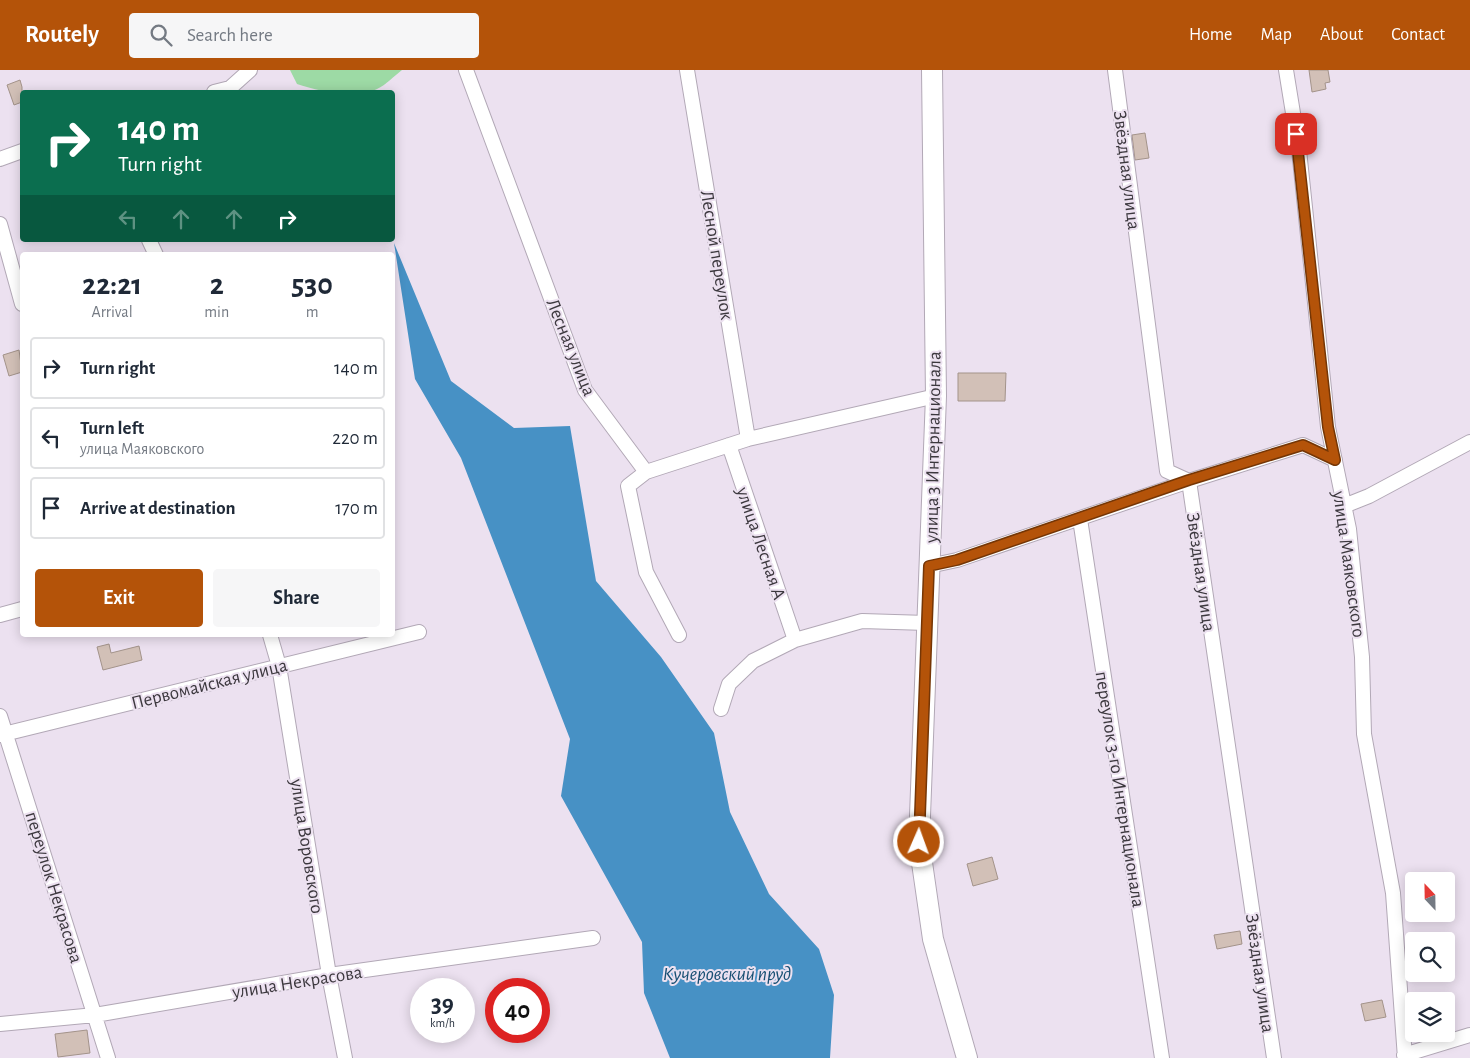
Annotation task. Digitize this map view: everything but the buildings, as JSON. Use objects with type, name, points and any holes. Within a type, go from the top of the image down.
[{"type":"street","points":[[222,90],[230,88],[250,70]]},
{"type":"street","name":"Лесная улица","points":[[466,70],[585,390],[646,472]]},
{"type":"street","name":"Лесной переулок","points":[[687,70],[748,439]]},
{"type":"street","name":"улица 3 Интернационала","points":[[932,70],[936,396],[919,842],[933,939],[967,1058]]},
{"type":"street","name":"Звёздная улица","points":[[1115,70],[1167,472],[1189,480],[1274,1058]]},
{"type":"street","name":"улица Маяковского","points":[[1286,70],[1299,150],[1328,427],[1349,529],[1362,657],[1364,734],[1393,893],[1405,1056]]},
{"type":"street","points":[[0,158],[20,152]]},
{"type":"street","points":[[0,224],[20,297]]},
{"type":"street","points":[[679,635],[646,572],[628,486],[646,472],[748,439],[936,396]]},
{"type":"street","points":[[1344,506],[1369,496],[1470,442]]},
{"type":"street","name":"улица Лесная А","points":[[728,445],[796,640]]},
{"type":"street","points":[[929,566],[957,560],[1189,480],[1303,445],[1335,460]]},
{"type":"street","name":"переулок 3-го Интернационала","points":[[1080,519],[1162,1058]]},
{"type":"street","points":[[0,615],[20,610]]},
{"type":"street","points":[[721,709],[729,684],[741,672],[754,661],[796,640],[862,621],[927,622]]},
{"type":"street","name":"Первомайская улица","points":[[3,735],[419,632]]},
{"type":"street","name":"улица Воровского","points":[[271,637],[279,666],[329,975],[345,1058]]},
{"type":"street","name":"переулок Некрасова","points":[[0,716],[3,735],[108,1058]]},
{"type":"street","name":"улица Некрасова","points":[[0,1024],[95,1015],[329,975],[593,938]]},
{"type":"street","points":[[1405,1056],[1470,1035]]},
{"type":"green space","points":[[290,70],[402,70],[387,83],[374,90],[319,90],[297,84]]},
{"type":"water","name":"Кучеровский пруд","points":[[394,243],[451,381],[514,428],[570,426],[596,581],[661,657],[714,733],[730,812],[769,894],[819,949],[834,995],[830,1058],[670,1058],[644,993],[642,942],[561,796],[570,739],[461,458],[415,379]]},
{"type":"route","points":[[919,842],[929,566],[957,560],[1189,480],[1303,445],[1335,460],[1328,427],[1296,134]]}]
